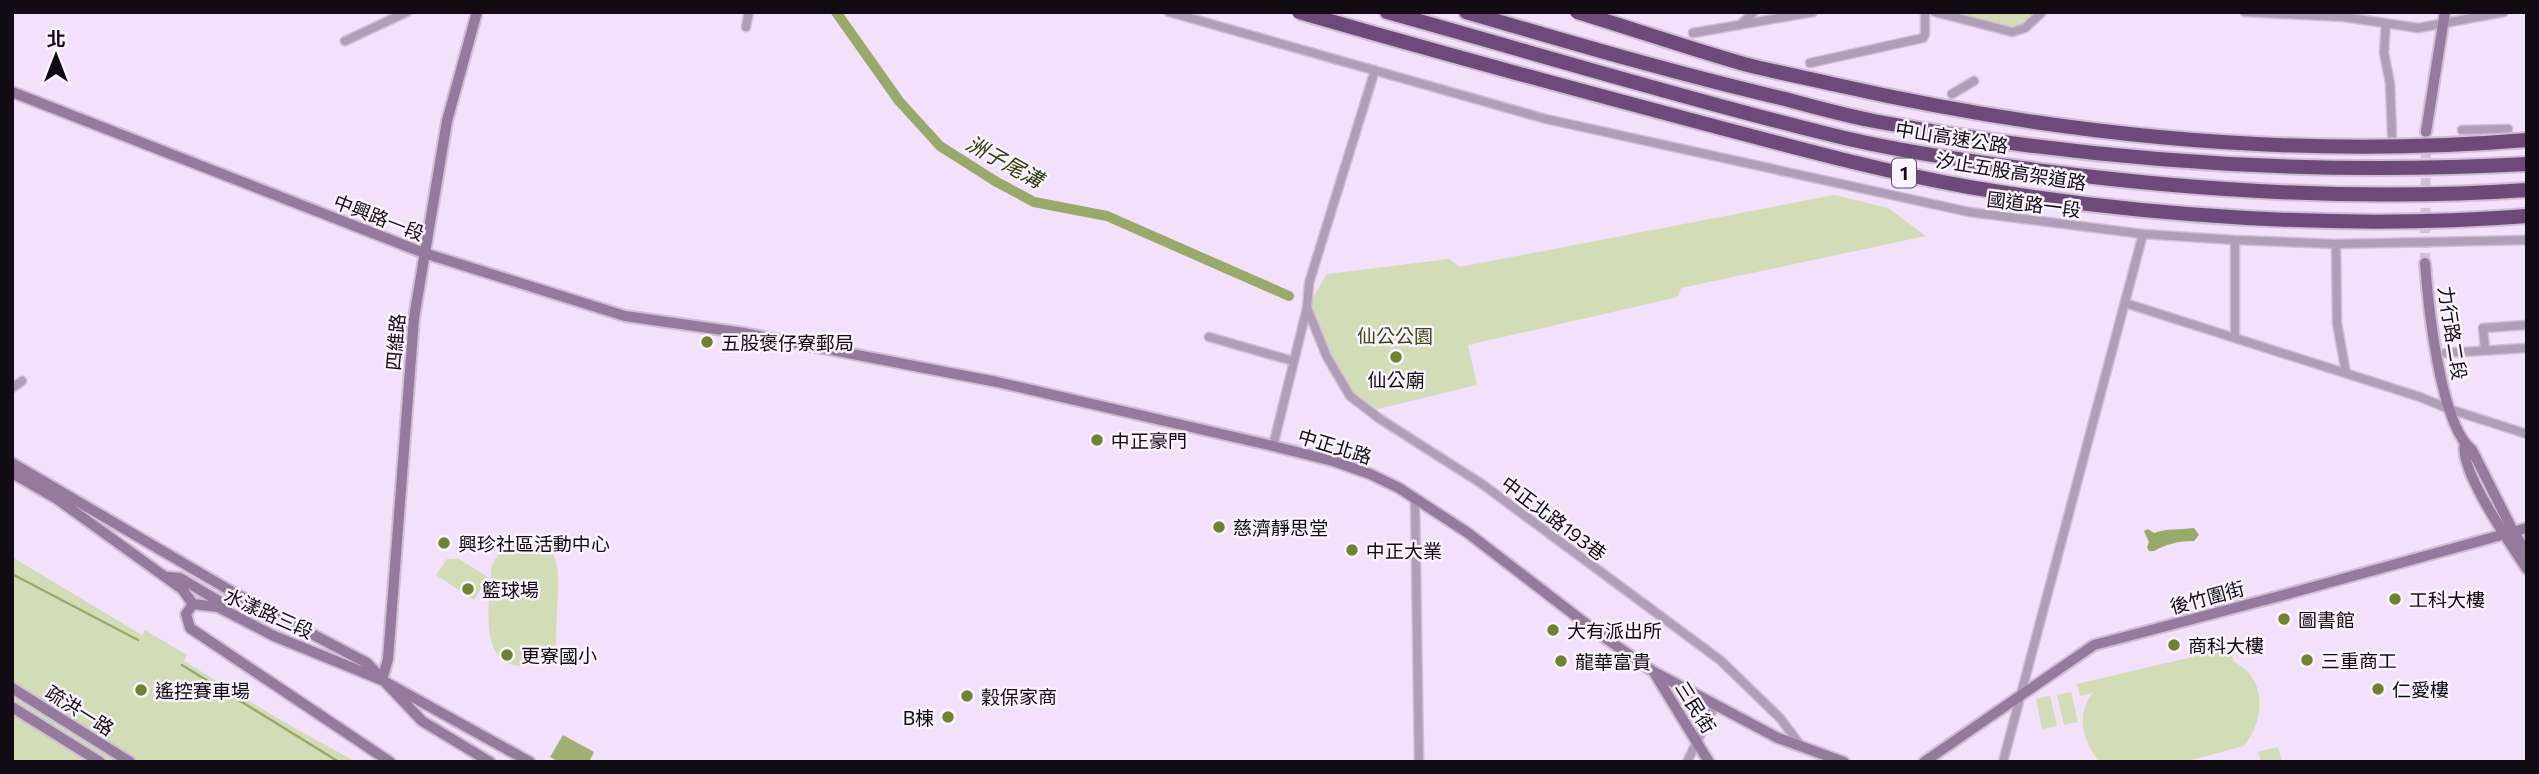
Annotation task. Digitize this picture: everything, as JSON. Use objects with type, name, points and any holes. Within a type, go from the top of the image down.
[{"type":"highway","name":"汐止五股高架道路","points":[[1299,12],[1530,78],[1819,154],[1969,187],[2147,210],[2273,218],[2379,221],[2527,216]]},
{"type":"highway","name":"中山高速公路","points":[[1387,12],[1821,132],[1945,158],[2149,185],[2228,191],[2356,197],[2527,190]]},
{"type":"highway","name":"中山高速公路","points":[[1466,12],[1643,63],[1873,121],[2004,141],[2220,164],[2418,169],[2527,164]]},
{"type":"highway","points":[[1577,12],[1758,67],[1917,103],[2076,128],[2217,141],[2338,145],[2527,141]]},
{"type":"street","points":[[345,41],[407,12]]},
{"type":"street","name":"四維路","points":[[382,680],[388,659],[413,332],[424,253],[447,121],[477,12]]},
{"type":"street","points":[[746,27],[749,12]]},
{"type":"street","name":"國道路一段","points":[[1169,12],[1546,119],[1969,212],[2143,234],[2235,240],[2336,244],[2527,240]]},
{"type":"street","points":[[1737,27],[1754,12]]},
{"type":"street","points":[[1693,33],[1811,12]]},
{"type":"street","points":[[1810,63],[1923,38],[1925,12]]},
{"type":"street","points":[[1935,12],[2012,32],[2025,28],[2042,12]]},
{"type":"street","points":[[2245,12],[2318,14],[2418,28],[2444,18],[2504,12]]},
{"type":"street","points":[[2426,132],[2444,18]]},
{"type":"street","points":[[2386,23],[2384,53],[2390,83],[2392,135]]},
{"type":"street","points":[[1273,446],[1307,308],[1312,274],[1375,70]]},
{"type":"street","points":[[1952,94],[1974,81]]},
{"type":"street","name":"中興路一段","points":[[12,92],[424,253],[625,316],[744,333]]},
{"type":"street","points":[[2462,130],[2508,129]]},
{"type":"street","points":[[2003,762],[2143,234]]},
{"type":"street","points":[[2235,240],[2235,338]]},
{"type":"street","points":[[2336,244],[2337,323],[2346,373]]},
{"type":"street","name":"力行路二段","points":[[2425,263],[2433,335],[2449,409],[2465,444],[2472,450],[2508,532]]},
{"type":"street","points":[[2126,303],[2527,434]]},
{"type":"street","name":"中正北路193巷","points":[[1307,308],[1326,357],[1350,396],[1380,419],[1482,484],[1720,660],[1780,718],[1800,745]]},
{"type":"street","points":[[2486,349],[2483,328],[2527,325]]},
{"type":"street","name":"中正北路","points":[[744,333],[1008,384],[1273,446],[1333,461],[1370,474],[1399,488],[1468,533],[1598,633],[1654,671],[1778,738],[1844,762]]},
{"type":"street","points":[[1209,337],[1293,361]]},
{"type":"street","points":[[2446,353],[2527,348]]},
{"type":"street","points":[[12,388],[22,381]]},
{"type":"street","points":[[12,463],[236,594],[367,663],[422,721],[490,762]]},
{"type":"street","name":"水漾路三段","points":[[12,473],[57,499],[182,589],[193,604],[218,607],[274,636],[382,680],[530,762]]},
{"type":"street","points":[[1415,500],[1419,762]]},
{"type":"street","name":"後竹圍街","points":[[1924,762],[2094,645],[2527,528]]},
{"type":"street","points":[[2508,532],[2527,553]]},
{"type":"street","points":[[2508,532],[2527,569]]},
{"type":"street","points":[[161,576],[180,578],[233,609],[242,620]]},
{"type":"street","points":[[193,604],[186,614],[190,628],[384,761]]},
{"type":"street","name":"三民街","points":[[1654,671],[1709,762]]},
{"type":"street","name":"疏洪一路","points":[[12,688],[130,762]]},
{"type":"street","points":[[1687,762],[1715,705]]},
{"type":"street","name":"疏洪一路","points":[[12,707],[100,762]]},
{"type":"green space","points":[[1953,12],[2036,12],[2023,26],[2012,28]]},
{"type":"green space","name":"仙公公園","points":[[1834,195],[1888,208],[1926,236],[1681,288],[1678,297],[1468,345],[1477,385],[1369,411],[1331,372],[1305,311],[1327,274],[1449,259],[1460,267]]},
{"type":"green space","points":[[522,540],[543,545],[550,550],[557,565],[558,584],[556,644],[541,660],[521,666],[507,663],[498,655],[492,643],[488,613],[491,570],[495,559],[502,550]]},
{"type":"green space","points":[[12,557],[142,635],[145,630],[187,655],[184,661],[356,762],[12,762]]},
{"type":"green space","name":"籃球場","points":[[447,559],[459,559],[488,577],[474,600],[436,575]]},
{"type":"green space","points":[[2230,648],[2234,662],[2253,678],[2260,700],[2256,724],[2244,746],[2183,762],[2100,762],[2097,759],[2083,726],[2084,709],[2093,693],[2080,696],[2077,684]]},
{"type":"green space","points":[[2071,692],[2078,722],[2064,725],[2057,695]]},
{"type":"green space","points":[[2050,696],[2057,726],[2042,729],[2036,699]]},
{"type":"green space","points":[[2278,747],[2282,762],[2261,762],[2258,752]]},
{"type":"shaded area","points":[[2194,528],[2199,535],[2194,541],[2173,543],[2154,551],[2149,551],[2147,547],[2149,542],[2144,531],[2148,529],[2154,533]]},
{"type":"shaded area","points":[[563,735],[594,752],[589,762],[559,762],[550,757]]},
{"type":"waterway","name":"洲子尾溝","points":[[836,12],[899,101],[940,146],[995,181],[1034,202],[1107,216],[1289,296]]},
{"type":"waterway","points":[[12,574],[138,640]]},
{"type":"waterway","points":[[182,665],[339,762]]},
{"type":"tunnel","points":[[2425,263],[2426,140]]},
{"type":"place","name":"五股褒仔寮郵局","points":[[707,342]]},
{"type":"place","name":"仙公廟","points":[[1396,357]]},
{"type":"place","name":"中正豪門","points":[[1097,440]]},
{"type":"place","name":"慈濟靜思堂","points":[[1219,527]]},
{"type":"place","name":"興珍社區活動中心","points":[[444,543]]},
{"type":"place","name":"中正大業","points":[[1352,550]]},
{"type":"place","name":"籃球場","points":[[468,589]]},
{"type":"place","name":"工科大樓","points":[[2395,599]]},
{"type":"place","name":"圖書館","points":[[2284,619]]},
{"type":"place","name":"大有派出所","points":[[1553,630]]},
{"type":"place","name":"商科大樓","points":[[2174,645]]},
{"type":"place","name":"更寮國小","points":[[507,655]]},
{"type":"place","name":"三重商工","points":[[2307,660]]},
{"type":"place","name":"龍華富貴","points":[[1561,661]]},
{"type":"place","name":"仁愛樓","points":[[2378,689]]},
{"type":"place","name":"遙控賽車場","points":[[141,690]]},
{"type":"place","name":"穀保家商","points":[[967,696]]},
{"type":"place","name":"B棟","points":[[948,717]]}]
